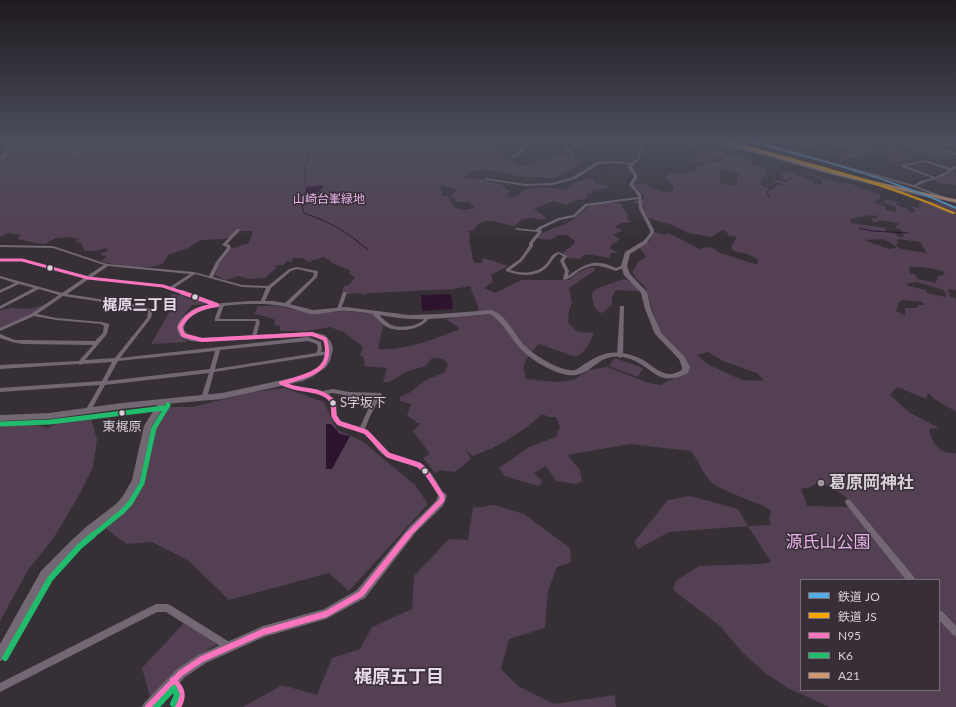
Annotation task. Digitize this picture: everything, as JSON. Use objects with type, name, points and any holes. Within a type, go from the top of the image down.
[{"type":"main road","points":[[838,174],[884,187],[956,201]]},
{"type":"street","points":[[487,179],[522,185],[548,185],[574,178],[580,174]]},
{"type":"street","points":[[0,418],[49,416],[240,393],[303,378],[320,370],[325,365],[328,353],[326,339],[312,334],[195,340],[183,336],[180,328],[189,315],[200,308],[219,305],[262,303],[286,305],[313,312],[339,309],[408,317],[428,317],[491,312],[496,315],[528,352],[567,373],[578,372],[603,356],[620,356],[635,358],[658,374],[676,376],[685,371],[686,367],[682,358],[658,334],[645,300],[644,292],[629,278],[624,266],[627,253],[645,242],[652,233],[641,209],[639,194],[631,185],[636,176],[635,174]]},
{"type":"street","points":[[874,174],[947,199]]},
{"type":"street","points":[[926,174],[932,176]]},
{"type":"street","points":[[911,186],[932,176],[945,174]]},
{"type":"street","points":[[517,229],[536,231],[559,219],[574,216],[586,205],[640,198]]},
{"type":"street","points":[[539,229],[540,232],[531,243],[527,253],[521,260],[508,270],[519,274],[540,270],[545,268],[553,255],[559,253],[565,256],[562,261],[567,271],[565,279],[580,269],[594,264],[602,263],[616,270],[624,266]]},
{"type":"street","points":[[211,276],[218,262],[229,248],[229,246],[224,245],[238,230]]},
{"type":"street","points":[[0,246],[53,247],[107,265],[194,273],[211,276],[242,286],[269,287]]},
{"type":"street","points":[[0,260],[22,260],[88,278],[171,288],[219,305]]},
{"type":"street","points":[[0,330],[33,315],[107,265]]},
{"type":"street","points":[[262,303],[269,287],[293,268],[316,272],[315,277],[286,305]]},
{"type":"street","points":[[171,288],[194,273]]},
{"type":"street","points":[[0,277],[63,295],[143,307],[150,310],[149,318],[116,360],[88,411]]},
{"type":"street","points":[[0,292],[19,282]]},
{"type":"street","points":[[0,308],[38,288]]},
{"type":"street","points":[[339,309],[345,293]]},
{"type":"street","points":[[219,305],[218,320],[256,320],[258,324],[254,336]]},
{"type":"street","points":[[620,356],[622,307]]},
{"type":"street","points":[[374,312],[386,325],[397,330],[420,325],[428,317]]},
{"type":"street","points":[[33,315],[107,325],[107,329],[80,364]]},
{"type":"street","points":[[0,336],[22,342],[97,343]]},
{"type":"street","points":[[0,367],[80,364],[308,339],[319,343],[320,350],[318,353]]},
{"type":"street","points":[[204,398],[218,350]]},
{"type":"street","points":[[0,390],[103,384],[212,371],[318,353],[328,353]]},
{"type":"street","points":[[281,383],[290,388],[324,392],[379,394],[373,408],[368,412],[362,430]]},
{"type":"street","points":[[148,707],[181,673],[202,658],[263,632],[326,614],[339,608],[361,594],[408,535],[440,503],[442,496],[420,465],[384,453],[375,439],[362,430],[342,425],[336,420],[334,415],[333,402],[324,392]]},
{"type":"street","points":[[0,655],[45,575],[75,543],[119,507],[126,499],[136,481],[148,426],[163,402]]},
{"type":"street","points":[[848,502],[910,579]]},
{"type":"street","points":[[0,688],[156,608],[167,608],[228,646]]},
{"type":"street","points":[[940,615],[956,632]]},
{"type":"green space","points":[[0,174],[468,174],[463,178],[483,179],[505,186],[505,189],[510,191],[506,196],[510,197],[516,197],[525,190],[533,188],[567,190],[567,188],[574,183],[592,178],[597,184],[609,185],[606,188],[591,191],[593,193],[587,195],[587,199],[576,200],[566,205],[553,201],[534,209],[546,218],[542,220],[527,218],[514,226],[491,221],[481,222],[474,230],[469,231],[473,260],[475,263],[482,263],[484,258],[508,266],[491,275],[493,282],[484,288],[495,293],[521,280],[569,280],[587,268],[595,267],[594,271],[569,288],[572,303],[569,310],[568,323],[578,332],[594,333],[589,344],[585,350],[576,357],[539,344],[526,360],[524,373],[526,379],[557,382],[573,380],[589,370],[607,367],[649,383],[660,385],[687,372],[687,363],[659,332],[646,288],[632,272],[639,261],[646,257],[639,247],[648,242],[655,232],[664,235],[669,233],[700,249],[705,247],[711,248],[718,251],[717,252],[755,264],[758,263],[758,260],[748,254],[734,251],[731,248],[737,237],[729,236],[726,231],[722,230],[712,237],[689,233],[672,225],[648,218],[644,210],[644,204],[634,203],[634,201],[644,199],[644,195],[633,187],[634,184],[644,184],[666,193],[674,190],[673,185],[664,178],[668,174],[721,174],[720,183],[737,186],[738,174],[767,174],[761,180],[761,184],[771,190],[778,184],[772,182],[779,180],[783,176],[782,174],[796,174],[813,181],[814,184],[822,184],[823,180],[809,175],[811,174],[833,181],[851,184],[880,195],[881,198],[874,202],[886,207],[885,210],[896,212],[896,207],[885,203],[884,200],[892,200],[899,203],[913,213],[915,210],[909,206],[919,208],[919,203],[924,201],[938,202],[956,209],[956,290],[948,289],[950,296],[956,299],[956,412],[928,393],[926,399],[897,387],[890,395],[910,413],[939,428],[929,429],[934,443],[941,450],[956,453],[956,707],[829,707],[788,688],[765,673],[741,651],[720,626],[673,590],[676,581],[699,566],[760,564],[771,562],[748,526],[772,525],[769,520],[771,511],[764,506],[714,485],[705,474],[691,451],[630,444],[567,455],[580,470],[582,481],[576,484],[556,481],[546,466],[534,473],[543,482],[538,486],[505,476],[499,468],[529,447],[556,437],[560,427],[556,417],[549,417],[542,414],[518,433],[492,448],[473,456],[466,451],[471,459],[455,472],[440,470],[435,473],[423,458],[430,454],[413,431],[421,423],[417,423],[407,416],[411,404],[400,401],[400,397],[409,393],[426,380],[445,372],[448,364],[443,359],[432,358],[426,366],[408,371],[389,382],[383,382],[387,368],[365,366],[364,358],[360,355],[363,347],[344,332],[330,327],[307,331],[280,331],[280,326],[274,325],[275,320],[254,314],[258,306],[279,306],[308,313],[347,311],[373,314],[383,326],[378,349],[399,348],[430,340],[460,329],[446,319],[470,315],[479,309],[470,286],[454,289],[371,293],[362,295],[360,293],[348,294],[343,292],[343,287],[350,284],[355,277],[350,274],[350,270],[330,262],[331,261],[323,257],[309,262],[302,258],[293,258],[292,262],[288,261],[283,265],[277,265],[275,267],[276,268],[265,278],[248,279],[239,276],[226,280],[215,275],[218,265],[230,249],[249,243],[253,231],[240,231],[235,236],[224,239],[201,240],[188,248],[168,255],[163,263],[151,267],[114,265],[101,261],[107,257],[99,254],[107,251],[108,248],[85,251],[81,243],[75,242],[79,239],[68,237],[56,238],[45,244],[17,239],[20,235],[9,233],[0,237]],"holes":[[[440,185],[458,190],[450,196],[458,202],[469,202],[475,208],[464,210],[455,208],[448,197],[442,195]],[[868,215],[877,216],[877,219],[871,218],[873,222],[878,222],[879,220],[898,223],[899,225],[895,226],[897,229],[901,230],[904,237],[885,231],[887,230],[885,228],[851,223],[850,220],[856,217]],[[882,239],[890,242],[897,248],[889,249],[864,240]],[[897,239],[920,242],[927,253],[900,249],[895,244],[898,244]],[[909,267],[923,267],[943,271],[945,274],[938,276],[936,283],[917,279],[916,275],[910,273]],[[917,282],[943,290],[946,297],[927,293],[926,290],[908,286],[907,283]],[[904,300],[922,302],[925,305],[918,305],[917,308],[905,308],[905,315],[896,311],[899,302]],[[708,352],[723,361],[757,373],[764,381],[742,380],[707,364],[697,355]],[[820,481],[843,495],[855,507],[807,506],[801,489],[811,487]]]},
{"type":"green space","points":[[508,174],[562,174],[555,178],[522,177]]},
{"type":"green space","points":[[942,174],[956,174],[956,185],[939,183],[931,179]]},
{"type":"green space","points":[[600,203],[620,203],[628,215],[627,219],[632,222],[622,223],[616,226],[616,228],[623,230],[613,235],[620,239],[611,245],[610,249],[619,253],[610,253],[611,258],[585,254],[580,259],[567,258],[563,253],[574,244],[575,241],[567,235],[558,235],[550,240],[536,238],[547,231],[572,220],[585,209]]},
{"type":"green space","points":[[624,279],[628,280],[640,291],[616,290],[612,296],[612,305],[602,313],[599,312],[594,305],[592,293],[598,288]]},
{"type":"green space","points":[[171,294],[181,295],[192,300],[193,298],[208,304],[192,305],[178,322],[180,336],[188,342],[151,344],[173,306]]},
{"type":"green space","points":[[45,305],[33,313],[0,329],[0,310],[11,308],[29,309]]},
{"type":"green space","points":[[615,358],[643,368],[638,377],[609,366]]},
{"type":"green space","points":[[284,388],[324,402],[337,430],[362,441],[415,485],[428,504],[349,591],[329,573],[229,600],[189,561],[152,542],[127,544],[106,529],[138,489],[156,425],[168,407],[193,407],[253,392]]},
{"type":"green space","points":[[90,415],[97,439],[93,467],[78,497],[53,539],[28,570],[0,621],[0,422],[23,422],[48,428],[67,418]]},
{"type":"green space","points":[[690,496],[738,509],[748,526],[669,532],[638,549],[634,542],[668,500]]},
{"type":"green space","points":[[494,505],[524,514],[570,548],[571,562],[557,567],[548,591],[545,628],[509,639],[501,669],[518,686],[554,704],[615,695],[616,707],[243,707],[282,685],[317,695],[332,658],[360,649],[372,627],[412,609],[414,576],[449,539],[468,540],[473,508]]},
{"type":"green space","points":[[184,623],[217,644],[199,655],[150,697],[142,668]]},
{"type":"shaded area","points":[[323,185],[323,188],[318,192],[317,196],[306,196],[306,187]]},
{"type":"shaded area","points":[[451,294],[453,309],[422,311],[421,295]]},
{"type":"shaded area","points":[[326,424],[331,424],[340,434],[350,436],[332,469],[326,469]]},
{"type":"waterway","points":[[305,174],[304,179],[306,182]]},
{"type":"waterway","points":[[632,174],[633,176],[627,183],[637,189],[642,200]]},
{"type":"waterway","points":[[902,189],[921,179],[939,174]]},
{"type":"waterway","points":[[779,179],[787,181],[792,177]]},
{"type":"waterway","points":[[770,198],[767,192],[770,188],[778,183]]},
{"type":"waterway","points":[[778,183],[785,186]]},
{"type":"waterway","points":[[899,200],[902,192]]},
{"type":"waterway","points":[[310,200],[302,207],[304,213],[323,220],[338,228],[368,250]]},
{"type":"waterway","points":[[897,204],[904,207]]},
{"type":"waterway","points":[[859,228],[873,231],[908,233]]},
{"type":"rail line","name":"JS","points":[[846,174],[929,202],[954,213]]},
{"type":"rail line","name":"JO","points":[[864,174],[931,197],[956,208]]},
{"type":"transit line","name":"A21","points":[[838,174],[897,189],[956,201]]},
{"type":"transit line","name":"N95","points":[[0,260],[22,260],[88,278],[163,286],[217,305]]},
{"type":"transit line","name":"N95","points":[[217,305],[200,309],[186,317],[180,327],[183,335],[202,340],[312,334],[325,339],[328,350],[324,365],[318,370],[301,378],[283,383]]},
{"type":"transit line","name":"N95","points":[[148,707],[181,673],[202,659],[263,632],[326,614],[361,594],[403,540],[442,500],[442,496],[425,470],[419,465],[388,455],[366,432],[339,423],[334,416],[333,402],[328,396],[316,391],[295,388],[281,383]]},
{"type":"transit line","name":"K6","points":[[5,658],[50,579],[79,547],[123,511],[131,502],[142,483],[154,428],[168,405]]},
{"type":"transit line","name":"K6","points":[[0,424],[50,422],[164,408]]},
{"type":"transit line","name":"N95","points":[[173,680],[182,692],[182,699],[178,707]]},
{"type":"transit line","name":"K6","points":[[156,707],[174,688],[177,695],[173,704]]},
{"type":"place","name":"S字坂下","points":[[333,403]]},
{"type":"place","name":"東梶原","points":[[122,413]]},
{"type":"place","name":"葛原岡神社","points":[[821,483]]},
{"type":"district","name":"梶原三丁目","points":[[140,305]]},
{"type":"district","name":"梶原五丁目","points":[[399,677]]},
{"type":"park label","name":"山崎台峯緑地","points":[[329,199]]},
{"type":"park label","name":"源氏山公園","points":[[828,543]]}]
